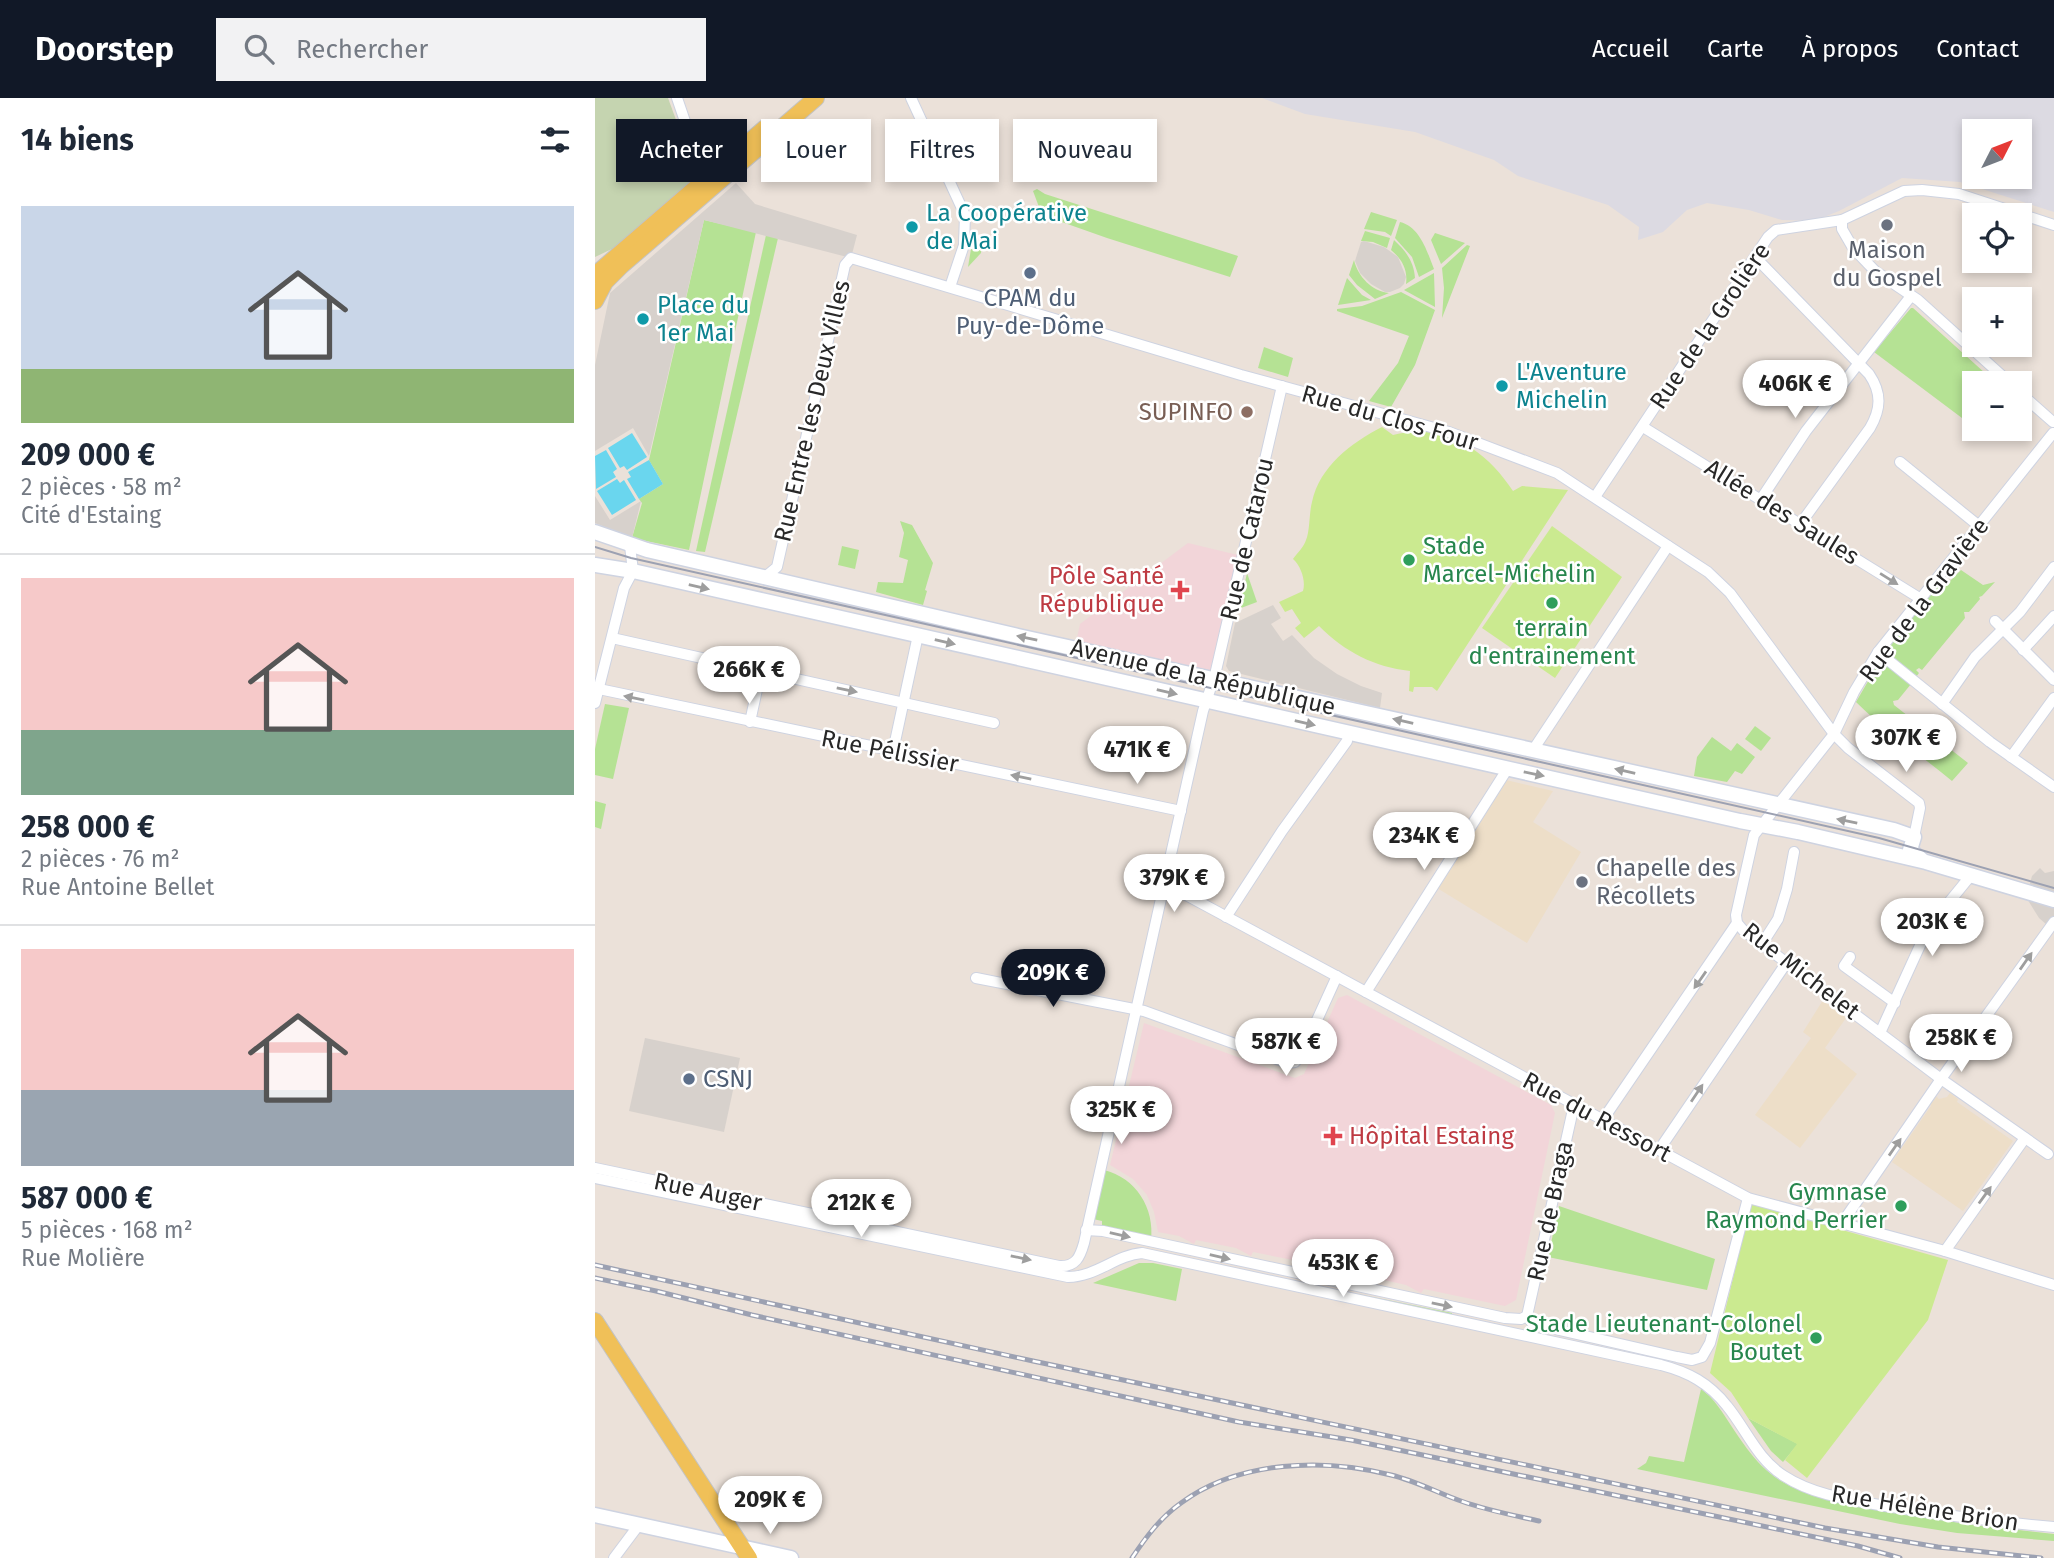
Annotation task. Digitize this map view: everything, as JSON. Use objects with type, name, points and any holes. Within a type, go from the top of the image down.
[{"type":"main road","points":[[747,148],[799,98]]},
{"type":"main road","points":[[747,153],[816,98]]},
{"type":"main road","points":[[595,275],[711,182]]},
{"type":"main road","points":[[595,301],[609,277],[711,182]]},
{"type":"main road","name":"Avenue de la République","points":[[595,532],[630,546],[786,581],[1210,691],[1348,732],[1926,862],[2054,900]]},
{"type":"main road","name":"Avenue de la République","points":[[595,565],[633,571],[918,635],[1533,750],[1776,806],[1912,842]]},
{"type":"main road","points":[[1912,842],[1910,850],[1926,862]]},
{"type":"main road","points":[[595,1321],[746,1553]]},
{"type":"main road","points":[[595,1516],[746,1553],[790,1558]]},
{"type":"street","points":[[677,98],[684,119]]},
{"type":"street","points":[[911,98],[965,215],[964,245],[950,286]]},
{"type":"street","name":"Rue de la Grolière","points":[[1595,497],[1767,237],[1776,230],[1842,220],[1904,191],[1922,190],[1969,196],[2054,225]]},
{"type":"street","points":[[1842,220],[1842,229],[1853,248],[1875,271],[1911,296],[1996,371]]},
{"type":"street","points":[[1755,257],[1859,365],[1875,384],[1879,396],[1876,418],[1801,523]]},
{"type":"street","name":"Rue du Clos Four","points":[[851,258],[1282,386],[1448,432],[1557,473],[1708,572],[1730,593],[1834,734],[1919,803],[1912,842]]},
{"type":"street","name":"Rue Entre les Deux Villes","points":[[765,577],[777,567],[845,265],[851,258]]},
{"type":"street","points":[[1761,499],[1806,431],[1911,296]]},
{"type":"street","name":"Rue de Catarou","points":[[1086,1230],[1203,711],[1282,386]]},
{"type":"street","points":[[2032,403],[2054,421],[2050,427],[2053,433]]},
{"type":"street","name":"Allée des Saules","points":[[1643,427],[1920,599]]},
{"type":"street","name":"Rue de la Gravière","points":[[1776,806],[1834,734],[1854,692],[1878,652],[2053,433]]},
{"type":"street","points":[[1900,462],[1979,526]]},
{"type":"street","points":[[595,703],[624,588],[633,571],[630,546]]},
{"type":"street","points":[[1533,750],[1668,546]]},
{"type":"street","name":"Rue Entre les Deux Villes","points":[[777,567],[786,581]]},
{"type":"street","points":[[1942,704],[1999,625],[2020,612],[2054,567]]},
{"type":"street","points":[[615,568],[621,576],[624,588]]},
{"type":"street","points":[[2023,650],[2054,615]]},
{"type":"street","points":[[1999,625],[2054,680]]},
{"type":"street","points":[[893,751],[918,635]]},
{"type":"street","points":[[612,638],[993,723]]},
{"type":"street","points":[[1878,652],[2011,757],[2054,787]]},
{"type":"street","points":[[750,722],[761,671]]},
{"type":"street","name":"Rue Pélissier","points":[[599,690],[1181,811]]},
{"type":"street","points":[[2011,757],[2054,698]]},
{"type":"street","points":[[1226,917],[1282,831],[1347,741],[1348,732]]},
{"type":"street","points":[[1366,992],[1508,768]]},
{"type":"street","points":[[1761,824],[1776,806]]},
{"type":"street","name":"Rue Michelet","points":[[1761,824],[1754,835],[1743,877],[1737,923],[1941,1079],[2048,1154]]},
{"type":"street","points":[[1889,855],[1912,842]]},
{"type":"street","points":[[1762,944],[1778,919],[1794,852]]},
{"type":"street","points":[[1880,1033],[1928,929],[1972,874]]},
{"type":"street","name":"Rue du Ressort","points":[[1165,886],[1748,1198],[1945,1251],[2054,1285]]},
{"type":"street","points":[[1842,1223],[2054,922]]},
{"type":"street","points":[[1602,1121],[1737,923]]},
{"type":"street","points":[[1850,957],[1844,966],[1895,1003]]},
{"type":"street","points":[[1658,1150],[1787,962]]},
{"type":"street","points":[[976,978],[1136,1010],[1288,1063],[1294,1062],[1302,1053],[1337,976]]},
{"type":"street","name":"Rue de Braga","points":[[1527,1316],[1574,1105]]},
{"type":"street","points":[[1945,1251],[2025,1138]]},
{"type":"street","name":"Rue Auger","points":[[595,1168],[1059,1266],[1070,1265],[1081,1256],[1086,1230]]},
{"type":"street","name":"Rue Hélène Brion","points":[[595,1178],[1057,1275],[1085,1276],[1125,1257],[1142,1253],[1678,1369],[1692,1375],[1714,1392],[1768,1463],[1783,1475],[1809,1489],[1923,1512],[2054,1527]]},
{"type":"street","points":[[1086,1230],[1103,1231],[1505,1318],[1518,1320],[1527,1316],[1533,1324],[1692,1360],[1702,1357],[1708,1349],[1748,1198]]},
{"type":"street","points":[[614,1558],[638,1525]]},
{"type":"shaded area","points":[[1262,98],[2054,98],[2054,212],[1982,189],[2032,189],[2032,119],[1962,119],[1962,183],[1902,178],[1814,221],[1782,220],[1749,210],[1707,203],[1687,210],[1663,232],[1638,240],[1639,227],[1608,205],[1518,176],[1494,160],[1415,132],[1305,114]]},
{"type":"shaded area","name":"Place du 1er Mai","points":[[736,183],[755,204],[857,235],[851,258],[704,220],[649,456],[633,428],[595,451],[595,365],[610,293]]},
{"type":"shaded area","points":[[1361,242],[1384,247],[1398,257],[1406,277],[1400,288],[1385,292],[1371,284],[1360,273],[1355,261]]},
{"type":"shaded area","points":[[595,496],[610,520],[641,501],[632,538],[595,523]]},
{"type":"shaded area","name":"Pôle Santé République","points":[[1188,543],[1242,556],[1214,674],[1075,647],[1080,624]]},
{"type":"shaded area","points":[[1273,605],[1281,618],[1271,624],[1283,641],[1292,635],[1314,658],[1337,674],[1382,693],[1380,708],[1229,671],[1226,666],[1235,623]]},
{"type":"shaded area","points":[[1506,780],[1553,791],[1533,822],[1581,852],[1527,943],[1437,888]]},
{"type":"shaded area","points":[[2040,868],[2045,873],[2054,871],[2054,931],[2039,918],[2026,897],[2032,876]]},
{"type":"shaded area","name":"Hôpital Estaing","points":[[1347,995],[1551,1105],[1555,1113],[1516,1300],[1505,1306],[1424,1289],[1421,1293],[1406,1285],[1367,1276],[1364,1281],[1350,1273],[1310,1264],[1307,1269],[1293,1260],[1253,1252],[1251,1256],[1236,1248],[1196,1240],[1194,1244],[1179,1236],[1158,1232],[1147,1195],[1133,1179],[1110,1165],[1144,1023],[1295,1078],[1304,1074],[1338,998]]},
{"type":"shaded area","points":[[1823,1000],[1846,1018],[1825,1048],[1857,1074],[1800,1148],[1755,1115],[1811,1038],[1803,1032]]},
{"type":"shaded area","points":[[645,1038],[740,1058],[724,1132],[629,1111]]},
{"type":"shaded area","points":[[1950,1093],[1958,1099],[1957,1102],[2013,1141],[1963,1211],[1892,1162],[1936,1096],[1939,1099]]},
{"type":"green space","points":[[595,98],[668,98],[676,119],[616,119],[616,182],[691,182],[614,248],[595,257]]},
{"type":"green space","points":[[1037,189],[1045,194],[1238,256],[1230,277],[1042,215],[1033,191]]},
{"type":"green space","points":[[1371,212],[1397,220],[1391,236],[1385,232],[1364,229]]},
{"type":"green space","points":[[704,220],[756,232],[689,550],[632,538],[642,503],[639,499],[663,484],[649,460]]},
{"type":"green space","points":[[1400,222],[1418,234],[1434,269],[1419,277],[1412,257],[1395,238]]},
{"type":"green space","points":[[1365,231],[1390,238],[1387,248],[1373,242],[1361,241]]},
{"type":"green space","points":[[1435,233],[1465,243],[1441,264],[1431,240]]},
{"type":"green space","points":[[766,235],[778,238],[705,552],[696,551]]},
{"type":"green space","points":[[1394,240],[1406,253],[1413,267],[1415,278],[1406,284],[1403,265],[1391,250]]},
{"type":"green space","points":[[982,242],[981,253],[968,267],[971,249]]},
{"type":"green space","points":[[1467,245],[1470,246],[1442,318],[1442,268]]},
{"type":"green space","points":[[1354,260],[1367,282],[1389,293],[1375,299],[1357,285],[1349,275]]},
{"type":"green space","points":[[1434,273],[1435,307],[1404,290]]},
{"type":"green space","points":[[1347,278],[1362,295],[1371,300],[1338,305]]},
{"type":"green space","points":[[1401,292],[1435,310],[1415,365],[1391,407],[1369,401],[1398,363],[1409,336],[1337,309],[1362,306]]},
{"type":"green space","points":[[1913,308],[1962,352],[1962,357],[1967,357],[1983,371],[1962,371],[1962,418],[1874,352]]},
{"type":"green space","points":[[1264,347],[1293,358],[1288,377],[1258,368]]},
{"type":"green space","name":"Stade Marcel-Michelin","points":[[1382,427],[1393,435],[1430,432],[1462,443],[1490,463],[1513,491],[1522,486],[1568,490],[1437,691],[1432,687],[1414,687],[1413,692],[1409,691],[1410,671],[1384,666],[1361,657],[1319,626],[1304,638],[1295,628],[1301,623],[1292,609],[1285,612],[1279,602],[1303,591],[1302,574],[1293,559],[1306,540],[1312,502],[1322,477],[1348,448]]},
{"type":"green space","points":[[900,521],[912,525],[933,563],[923,605],[876,592],[878,582],[903,583],[908,560],[899,557],[904,533]]},
{"type":"green space","points":[[1552,526],[1622,577],[1555,678],[1482,628]]},
{"type":"green space","points":[[842,546],[859,550],[855,569],[838,565]]},
{"type":"green space","points":[[1961,570],[1983,585],[1995,582],[1979,597],[1969,612],[1964,612],[1965,618],[1922,670],[1916,670],[1919,673],[1916,677],[1885,652],[1941,582],[1946,585]]},
{"type":"green space","points":[[1247,573],[1257,602],[1241,608],[1240,605]]},
{"type":"green space","points":[[1881,659],[1911,684],[1898,700],[1893,701],[1894,705],[1968,763],[1952,781],[1856,702]]},
{"type":"green space","points":[[605,704],[629,708],[613,779],[595,775],[595,749]]},
{"type":"green space","points":[[1755,726],[1771,738],[1761,751],[1745,739]]},
{"type":"green space","points":[[1712,737],[1731,751],[1737,743],[1755,757],[1742,774],[1735,771],[1727,782],[1694,776],[1697,757]]},
{"type":"green space","points":[[595,801],[606,804],[601,829],[595,827]]},
{"type":"green space","points":[[1104,1170],[1125,1180],[1141,1196],[1150,1217],[1151,1241],[1102,1226],[1102,1221],[1093,1219]]},
{"type":"green space","name":"Stade Lieutenant-Colonel Boutet","points":[[1751,1204],[1948,1260],[1928,1320],[1807,1478],[1785,1460],[1797,1444],[1748,1418],[1731,1392],[1710,1373]]},
{"type":"green space","points":[[1559,1206],[1715,1259],[1707,1290],[1548,1257]]},
{"type":"green space","points":[[1139,1263],[1182,1269],[1176,1301],[1093,1283]]},
{"type":"green space","points":[[1358,1295],[1452,1313],[1452,1316]]},
{"type":"green space","points":[[1701,1389],[1718,1406],[1758,1462],[1777,1478],[1801,1491],[1817,1497],[1965,1524],[2054,1534],[2054,1541],[1957,1533],[1900,1524],[1637,1469],[1646,1463],[1649,1456],[1684,1462]]},
{"type":"green space","points":[[1748,1418],[1798,1444],[1783,1462],[1771,1451]]},
{"type":"water","points":[[632,433],[647,457],[627,470],[624,466],[620,468],[608,448]]},
{"type":"water","points":[[606,450],[617,469],[613,472],[616,477],[596,489],[595,456]]},
{"type":"water","points":[[649,460],[663,484],[639,499],[627,479],[631,477],[628,472]]},
{"type":"water","points":[[617,479],[620,483],[624,480],[636,500],[612,515],[597,491]]},
{"type":"tram line","points":[[595,547],[631,558],[1879,838],[2054,888]]},
{"type":"railway","points":[[595,1265],[1033,1361],[1825,1528],[1938,1547],[2041,1558]]},
{"type":"railway","points":[[595,1278],[1239,1422],[1351,1440],[1858,1546],[1900,1558]]},
{"type":"railway","points":[[1132,1558],[1166,1515],[1204,1489],[1229,1478],[1283,1467],[1338,1466],[1391,1475],[1470,1504],[1539,1521]]},
{"type":"place","name":"Maison du Gospel","points":[[1887,225]]},
{"type":"place","name":"La Coopérative de Mai","points":[[912,227]]},
{"type":"place","name":"CPAM du Puy-de-Dôme","points":[[1030,273]]},
{"type":"place","name":"Place du 1er Mai","points":[[643,319]]},
{"type":"place","name":"L'Aventure Michelin","points":[[1502,386]]},
{"type":"place","name":"SUPINFO","points":[[1247,412]]},
{"type":"place","name":"Stade Marcel-Michelin","points":[[1409,560]]},
{"type":"place","name":"Pôle Santé République","points":[[1180,590]]},
{"type":"place","name":"terrain d'entrainement","points":[[1552,603]]},
{"type":"place","name":"Chapelle des Récollets","points":[[1582,882]]},
{"type":"place","name":"CSNJ","points":[[689,1079]]},
{"type":"place","name":"Hôpital Estaing","points":[[1333,1136]]},
{"type":"place","name":"Gymnase Raymond Perrier","points":[[1901,1206]]},
{"type":"place","name":"Stade Lieutenant-Colonel Boutet","points":[[1816,1338]]}]
